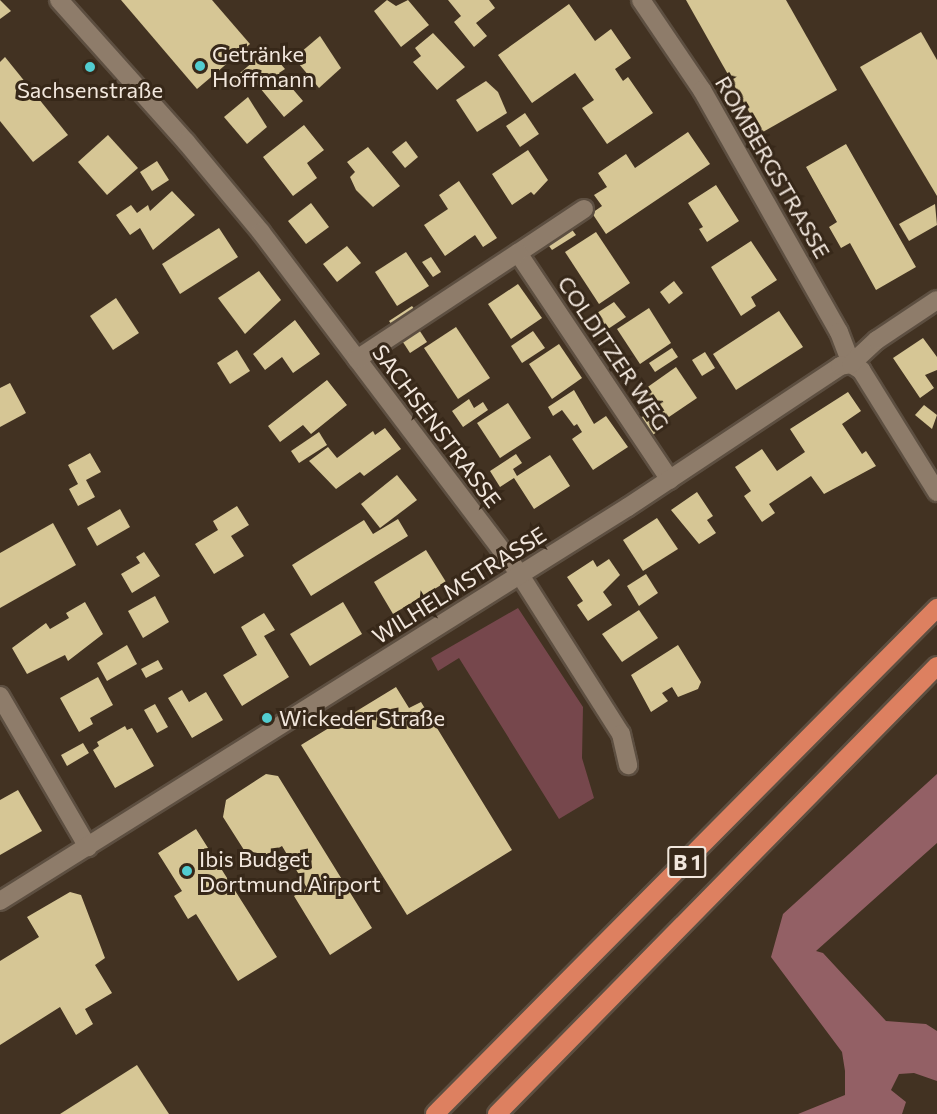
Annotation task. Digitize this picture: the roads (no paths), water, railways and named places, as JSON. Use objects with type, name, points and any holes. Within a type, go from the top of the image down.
[{"type":"highway","name":"B 1","points":[[435,1114],[937,608]]},
{"type":"highway","name":"B 1","points":[[496,1114],[937,666]]},
{"type":"street","name":"SACHSENSTRASSE","points":[[58,0],[186,142],[357,359],[520,575],[621,734],[628,765]]},
{"type":"street","name":"ROMBERGSTRASSE","points":[[641,0],[702,90],[839,332],[851,364]]},
{"type":"street","points":[[357,359],[584,209]]},
{"type":"street","name":"COLDITZER WEG","points":[[518,253],[670,480]]},
{"type":"street","name":"WILHELMSTRASSE","points":[[0,901],[670,480],[840,366],[851,364],[877,340],[937,300]]},
{"type":"street","points":[[851,364],[861,370],[936,491]]},
{"type":"street","points":[[0,696],[88,847]]},
{"type":"place","name":"Getränke Hoffmann","points":[[200,66]]},
{"type":"place","name":"Sachsenstraße","points":[[90,67]]},
{"type":"place","name":"Wickeder Straße","points":[[267,718]]},
{"type":"place","name":"Ibis Budget Dortmund Airport","points":[[187,871]]}]
